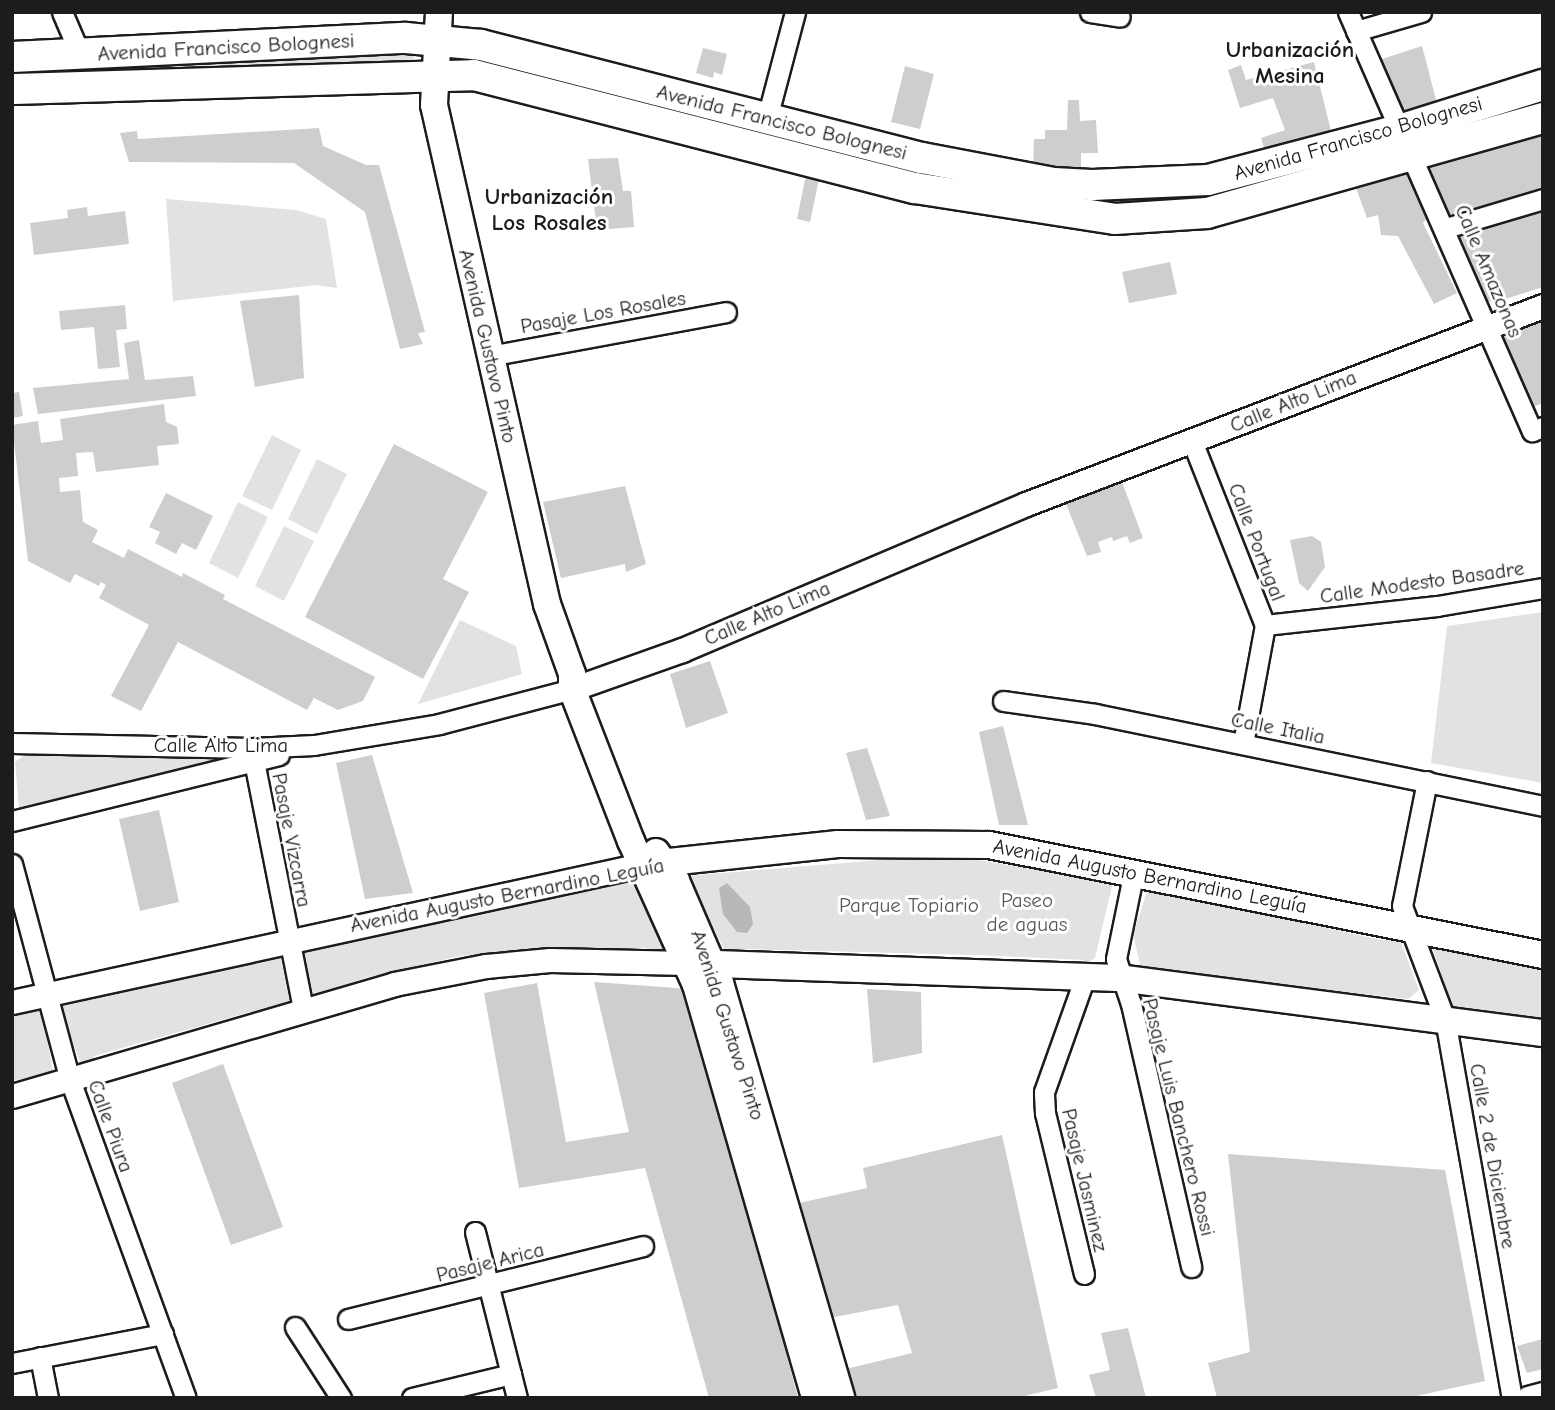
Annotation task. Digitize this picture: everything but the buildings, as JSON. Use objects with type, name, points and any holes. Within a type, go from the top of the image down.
[{"type":"main road","name":"Avenida Francisco Bolognesi","points":[[12,57],[367,40],[439,27],[481,45],[922,158],[1054,183],[1169,184],[1208,180],[1543,118]]},
{"type":"main road","name":"Avenida Gustavo Pinto","points":[[439,27],[434,105],[547,604],[653,864],[700,964],[841,1398]]},
{"type":"main road","name":"Avenida Francisco Bolognesi","points":[[12,89],[474,75],[915,188],[1089,217],[1176,218],[1406,142],[1543,85]]},
{"type":"main road","points":[[915,188],[922,158]]},
{"type":"main road","name":"Avenida Augusto Bernardino Leguía","points":[[653,864],[838,844],[917,841],[1037,851],[1543,955]]},
{"type":"main road","name":"Avenida Gustavo Pinto","points":[[700,964],[815,1398]]},
{"type":"main road","points":[[700,964],[1119,978],[1543,1033]]},
{"type":"street","points":[[62,12],[80,54]]},
{"type":"street","points":[[767,118],[795,12]]},
{"type":"street","points":[[1090,12],[1120,17]]},
{"type":"street","name":"Calle Amazonas","points":[[1348,12],[1488,326],[1538,429]]},
{"type":"street","points":[[1356,31],[1421,12]]},
{"type":"street","points":[[1446,228],[1543,199]]},
{"type":"street","name":"Calle Alto Lima","points":[[12,743],[253,755],[439,724],[578,683],[1543,306]]},
{"type":"street","name":"Pasaje Los Rosales","points":[[489,356],[726,312]]},
{"type":"street","name":"Calle Portugal","points":[[1192,441],[1265,625],[1243,744]]},
{"type":"street","name":"Calle Modesto Basadre","points":[[1265,625],[1437,606],[1543,588]]},
{"type":"street","name":"Calle Italia","points":[[1003,701],[1096,714],[1543,806]]},
{"type":"street","points":[[12,821],[253,755]]},
{"type":"street","name":"Pasaje Vizcarra","points":[[253,755],[303,1008]]},
{"type":"street","name":"Calle 2 de Diciembre","points":[[1427,781],[1402,906],[1445,1019],[1512,1398]]},
{"type":"street","name":"Calle Piura","points":[[12,864],[50,993],[70,1080],[186,1398]]},
{"type":"street","name":"Avenida Augusto Bernardino Leguía","points":[[12,1002],[288,940],[653,864]]},
{"type":"street","name":"Pasaje Luis Banchero Rossi","points":[[1133,871],[1115,950],[1119,978],[1131,1004],[1192,1267]]},
{"type":"street","points":[[12,1096],[303,1008],[486,966],[573,960],[700,964]]},
{"type":"street","name":"Pasaje Jasminez","points":[[1084,1274],[1045,1113],[1044,1093],[1085,977]]},
{"type":"street","points":[[475,1233],[517,1398]]},
{"type":"street","name":"Pasaje Arica","points":[[348,1319],[489,1287],[643,1246]]},
{"type":"street","points":[[295,1327],[341,1398]]},
{"type":"street","points":[[12,1363],[163,1334]]},
{"type":"street","points":[[40,1357],[48,1398]]},
{"type":"street","points":[[412,1398],[511,1374]]},
{"type":"street","points":[[1528,1398],[1543,1394]]},
{"type":"green space","points":[[405,47],[414,54],[414,62],[12,82],[12,68]]},
{"type":"green space","points":[[166,199],[296,210],[326,219],[337,288],[317,285],[173,301]]},
{"type":"green space","points":[[272,435],[301,450],[272,510],[242,496]]},
{"type":"green space","points":[[317,459],[347,474],[317,534],[288,519]]},
{"type":"green space","points":[[238,502],[268,517],[238,578],[209,563]]},
{"type":"green space","points":[[284,526],[314,541],[284,601],[255,586]]},
{"type":"green space","points":[[1543,612],[1543,783],[1431,763],[1447,626]]},
{"type":"green space","points":[[460,620],[516,646],[522,674],[418,704]]},
{"type":"green space","points":[[28,753],[209,757],[220,761],[19,810],[15,762]]},
{"type":"green space","name":"Parque Topiario","points":[[904,858],[978,860],[1113,882],[1095,958],[1083,966],[1084,960],[976,955],[740,949],[740,953],[726,953],[687,876]]},
{"type":"green space","points":[[632,879],[666,955],[647,954],[646,948],[532,948],[460,956],[365,978],[313,996],[307,987],[300,950]]},
{"type":"green space","points":[[1148,888],[1381,940],[1400,939],[1419,990],[1408,999],[1141,968],[1133,935]]},
{"type":"green space","points":[[1431,944],[1543,970],[1543,1018],[1461,1007],[1460,1012],[1454,1010]]},
{"type":"green space","points":[[280,954],[290,1005],[280,1008],[278,1004],[94,1056],[95,1062],[80,1062],[57,1001]]},
{"type":"green space","points":[[37,1009],[43,1015],[53,1072],[12,1081],[12,1015]]},
{"type":"shaded area","points":[[727,883],[750,907],[753,924],[747,933],[737,932],[723,914],[719,888]]},
{"type":"district","name":"Urbanización Mesina","points":[[1290,63]]},
{"type":"district","name":"Urbanización Los Rosales","points":[[549,210]]},
{"type":"park label","name":"Paseo de aguas","points":[[1027,912]]}]
